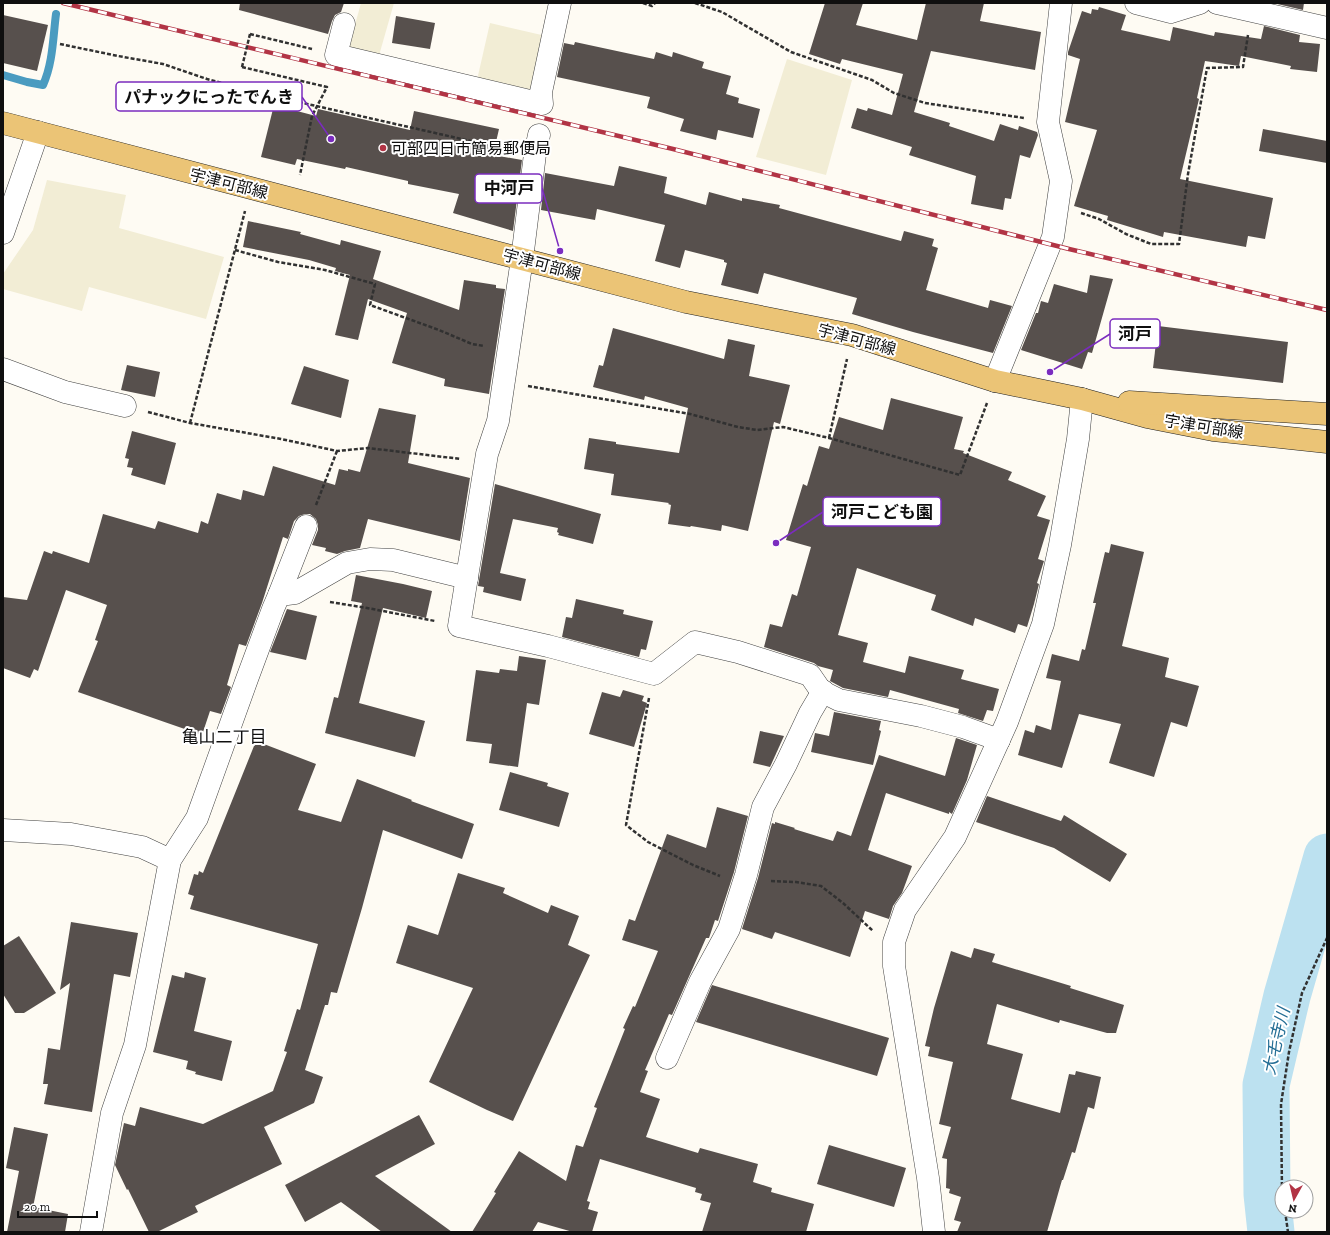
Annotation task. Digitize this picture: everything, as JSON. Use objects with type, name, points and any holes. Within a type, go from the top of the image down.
[{"type":"main road","name":"宇津可部線","points":[[3,123],[686,302],[852,335],[995,381],[1082,399],[1147,417],[1213,430],[1327,442]]},
{"type":"main road","name":"宇津可部線","points":[[1082,399],[1327,414]]},
{"type":"street","points":[[344,24],[336,55],[542,104],[541,92],[560,3]]},
{"type":"street","points":[[995,381],[1053,236],[1061,181],[1048,122],[1061,3]]},
{"type":"street","points":[[1136,3],[1171,12],[1200,3]]},
{"type":"street","points":[[1217,3],[1327,28]]},
{"type":"street","points":[[3,233],[38,132]]},
{"type":"street","points":[[537,145],[498,421],[487,454],[459,626],[548,646],[654,674],[695,642],[738,652],[810,675],[823,691],[839,700],[963,726],[999,740]]},
{"type":"street","points":[[3,369],[65,392],[125,406]]},
{"type":"street","points":[[934,1232],[928,1178],[894,966],[894,942],[905,910],[956,837],[1007,722],[1043,624],[1060,545],[1078,439],[1082,399]]},
{"type":"street","points":[[91,1232],[112,1113],[135,1045],[170,860],[197,818],[273,609],[306,526]]},
{"type":"street","points":[[279,595],[295,593],[347,563],[370,559],[393,560],[467,578]]},
{"type":"street","points":[[668,1058],[700,982],[729,929],[743,884],[763,806],[786,764],[810,713],[823,691]]},
{"type":"street","points":[[3,830],[71,834],[142,847],[170,860]]},
{"type":"path","points":[[643,3],[652,6],[655,3]]},
{"type":"path","points":[[695,3],[722,12],[791,52],[872,80],[894,93],[925,103],[1048,122]]},
{"type":"path","points":[[1078,212],[1099,219],[1126,234],[1151,244],[1179,244],[1188,174],[1207,68],[1243,67],[1251,11]]},
{"type":"path","points":[[295,199],[312,116],[327,87],[242,67],[250,34],[336,55]]},
{"type":"path","points":[[60,44],[163,64],[207,80],[438,134],[537,145]]},
{"type":"path","points":[[190,423],[251,189]]},
{"type":"path","points":[[235,250],[278,262],[325,270],[376,284],[370,305],[440,330],[472,344],[509,349]]},
{"type":"path","points":[[829,438],[852,335]]},
{"type":"path","points":[[504,382],[690,414],[738,427],[757,430],[783,427],[829,438],[960,475],[995,381]]},
{"type":"path","points":[[125,406],[190,423],[282,439],[337,451],[368,448],[486,462]]},
{"type":"path","points":[[306,526],[337,451]]},
{"type":"path","points":[[328,602],[459,626]]},
{"type":"path","points":[[654,674],[626,825],[648,842],[693,865],[743,884],[757,880],[796,882],[821,886],[843,903],[871,930],[894,942]]},
{"type":"path","points":[[1282,1179],[1281,1104],[1289,1052],[1302,993],[1327,938]]},
{"type":"path","points":[[1286,1219],[1288,1232]]},
{"type":"shaded area","points":[[361,3],[394,3],[378,59],[348,50]]},
{"type":"shaded area","points":[[490,23],[546,36],[532,93],[477,80]]},
{"type":"shaded area","points":[[787,59],[852,80],[826,175],[756,157]]},
{"type":"shaded area","points":[[47,180],[126,195],[119,228],[224,257],[206,319],[89,287],[82,311],[3,289],[3,274],[33,230]]},
{"type":"building","points":[[240,3],[344,3],[341,12],[335,15],[328,34],[239,10]]},
{"type":"building","points":[[825,3],[863,3],[856,25],[917,40],[926,3],[984,3],[980,21],[1041,32],[1035,70],[931,51],[914,112],[950,123],[949,126],[994,141],[1000,124],[1018,130],[1019,126],[1037,132],[1038,135],[1030,158],[1020,155],[1011,199],[1005,198],[1003,210],[971,204],[976,176],[909,155],[912,147],[851,128],[857,108],[867,111],[868,108],[892,115],[903,74],[842,59],[840,64],[809,54]]},
{"type":"building","points":[[1273,3],[1304,3],[1303,10]]},
{"type":"building","points":[[1099,7],[1126,15],[1121,30],[1170,41],[1173,27],[1214,36],[1215,32],[1261,39],[1264,26],[1300,35],[1299,42],[1320,44],[1317,72],[1290,69],[1291,66],[1241,56],[1239,66],[1205,61],[1197,98],[1199,99],[1180,179],[1273,198],[1265,239],[1248,236],[1246,247],[1164,232],[1163,237],[1107,220],[1108,216],[1074,206],[1097,130],[1065,122],[1080,59],[1068,55],[1068,52],[1082,11],[1091,14],[1092,9],[1098,10]]},
{"type":"building","points":[[3,15],[48,25],[37,71],[3,63]]},
{"type":"building","points":[[396,16],[435,23],[430,49],[392,43]]},
{"type":"building","points":[[575,42],[654,59],[656,52],[672,57],[673,52],[704,62],[702,68],[731,76],[726,94],[739,98],[738,103],[760,109],[753,138],[718,130],[716,140],[680,131],[684,119],[647,108],[650,97],[557,77],[564,43],[574,45]]},
{"type":"building","points":[[274,105],[316,116],[318,109],[410,130],[414,111],[499,129],[493,155],[522,160],[513,231],[453,213],[459,194],[408,184],[408,181],[346,167],[345,169],[297,159],[295,165],[261,157]]},
{"type":"building","points":[[1263,129],[1327,141],[1327,163],[1259,151]]},
{"type":"building","points":[[619,166],[667,177],[664,193],[706,205],[709,192],[742,201],[742,198],[780,205],[779,208],[901,241],[904,231],[934,239],[932,246],[938,248],[926,290],[988,308],[990,300],[1012,306],[993,353],[852,314],[857,298],[764,273],[758,294],[721,285],[727,263],[724,262],[724,260],[685,250],[680,268],[655,261],[665,225],[597,209],[595,220],[541,210],[545,173],[614,186]]},
{"type":"building","points":[[248,221],[301,232],[300,234],[340,245],[341,240],[381,251],[373,279],[459,310],[464,280],[496,285],[496,288],[505,289],[489,394],[444,386],[445,379],[392,363],[407,313],[368,299],[358,340],[335,335],[350,275],[335,271],[336,268],[309,260],[243,247]]},
{"type":"building","points":[[1090,275],[1113,279],[1092,353],[1088,352],[1082,369],[1021,350],[1036,313],[1038,313],[1041,301],[1048,303],[1054,284],[1087,293]]},
{"type":"building","points":[[1158,326],[1288,342],[1283,383],[1153,368]]},
{"type":"building","points":[[613,328],[724,359],[728,339],[755,345],[749,376],[790,385],[780,424],[774,422],[748,531],[722,525],[721,531],[668,524],[671,505],[668,504],[669,503],[611,495],[614,474],[584,469],[589,438],[616,442],[616,444],[679,453],[688,408],[645,396],[644,400],[593,387],[599,365],[603,366]]},
{"type":"building","points":[[127,365],[160,372],[155,397],[121,390]]},
{"type":"building","points":[[304,366],[349,380],[341,418],[291,404]]},
{"type":"building","points":[[891,398],[963,417],[954,449],[964,451],[963,453],[1012,472],[1008,480],[1046,496],[1037,516],[1050,520],[1038,559],[1044,561],[1037,583],[1039,584],[1027,627],[1018,624],[1015,633],[975,618],[973,626],[931,610],[936,595],[857,568],[838,635],[868,643],[863,662],[905,673],[909,656],[964,670],[961,679],[999,689],[993,711],[987,710],[983,721],[958,713],[959,709],[890,690],[888,697],[843,688],[830,681],[833,670],[764,647],[770,624],[782,627],[792,594],[797,596],[811,547],[786,540],[803,484],[807,486],[819,446],[829,449],[839,417],[883,430]]},
{"type":"building","points":[[379,408],[416,415],[408,463],[470,478],[460,541],[368,519],[360,548],[337,554],[325,551],[326,548],[312,545],[318,530],[316,519],[310,514],[299,516],[294,521],[288,539],[283,537],[262,603],[246,646],[239,644],[227,685],[231,687],[221,714],[210,711],[202,735],[78,692],[98,641],[95,640],[107,605],[66,590],[38,671],[34,669],[30,678],[3,668],[3,597],[27,600],[44,551],[52,554],[53,551],[89,563],[103,514],[155,529],[158,521],[198,533],[201,521],[208,524],[217,493],[241,500],[243,490],[264,496],[273,466],[335,485],[339,469],[348,471],[348,469],[360,472]]},
{"type":"building","points":[[132,431],[176,443],[165,485],[131,475],[133,468],[127,467],[129,459],[125,458]]},
{"type":"building","points":[[495,484],[601,514],[593,544],[558,535],[558,528],[513,519],[500,573],[526,579],[521,601],[483,592],[484,587],[478,586]]},
{"type":"building","points":[[1111,544],[1144,552],[1122,646],[1169,658],[1165,677],[1199,686],[1187,727],[1171,722],[1154,777],[1109,763],[1121,724],[1079,714],[1062,768],[1018,755],[1025,730],[1034,733],[1036,725],[1051,730],[1061,681],[1046,678],[1052,654],[1079,661],[1082,649],[1085,650],[1096,603],[1093,603],[1105,552],[1109,553]]},
{"type":"building","points":[[356,575],[432,591],[426,618],[383,608],[359,703],[425,721],[415,757],[325,733],[334,697],[338,698],[362,603],[351,601]]},
{"type":"building","points":[[576,599],[624,610],[623,614],[653,621],[646,650],[641,649],[639,657],[562,637],[566,617],[572,618]]},
{"type":"building","points":[[287,609],[317,616],[306,660],[270,652]]},
{"type":"building","points":[[519,656],[546,660],[539,705],[527,703],[518,767],[489,763],[492,744],[466,741],[476,670],[499,673],[500,669],[517,671]]},
{"type":"building","points":[[623,690],[644,696],[642,701],[647,703],[634,747],[589,734],[602,692],[620,697]]},
{"type":"building","points":[[834,712],[881,721],[879,730],[881,731],[873,765],[811,752],[815,733],[829,736]]},
{"type":"building","points":[[760,731],[784,736],[770,767],[753,763]]},
{"type":"building","points":[[956,738],[977,745],[967,780],[952,814],[886,793],[868,850],[912,866],[902,893],[893,906],[889,919],[865,911],[850,957],[775,932],[772,939],[742,929],[758,878],[772,823],[775,824],[775,822],[833,841],[837,831],[851,836],[879,755],[945,776]]},
{"type":"building","points":[[256,741],[316,764],[298,810],[341,822],[357,779],[474,824],[462,859],[383,830],[337,993],[331,992],[328,1005],[325,1005],[305,1070],[323,1077],[314,1103],[264,1127],[282,1164],[195,1206],[198,1212],[157,1232],[149,1232],[115,1165],[124,1123],[135,1126],[140,1107],[203,1124],[273,1091],[287,1052],[284,1051],[297,1009],[300,1010],[318,944],[190,909],[194,896],[188,894],[194,874],[198,875],[199,871],[203,873]]},
{"type":"building","points":[[510,772],[548,783],[547,786],[569,793],[559,827],[499,810]]},
{"type":"building","points":[[987,796],[1061,821],[1064,815],[1127,854],[1110,882],[1054,848],[976,822]]},
{"type":"building","points":[[717,807],[748,816],[734,872],[718,921],[715,920],[709,938],[706,938],[672,1015],[669,1014],[645,1070],[648,1071],[640,1092],[660,1099],[646,1137],[698,1153],[700,1148],[758,1164],[753,1182],[772,1188],[771,1192],[814,1204],[806,1232],[702,1232],[711,1203],[700,1200],[702,1194],[695,1192],[696,1188],[600,1159],[587,1201],[590,1202],[588,1209],[598,1212],[592,1232],[573,1232],[538,1222],[532,1232],[472,1232],[519,1151],[566,1181],[576,1145],[583,1147],[597,1108],[594,1107],[625,1029],[623,1028],[633,1006],[635,1007],[658,951],[622,940],[629,919],[635,921],[667,834],[706,848]]},
{"type":"building","points":[[458,873],[505,888],[503,893],[548,913],[551,905],[579,916],[568,945],[590,955],[513,1121],[429,1082],[473,988],[396,963],[408,925],[438,935]]},
{"type":"building","points":[[71,922],[138,933],[130,977],[114,974],[92,1112],[44,1104],[48,1084],[43,1084],[48,1048],[60,1050],[70,983],[60,990]]},
{"type":"building","points":[[19,936],[56,993],[24,1013],[15,1013],[3,994],[3,946]]},
{"type":"building","points":[[974,948],[995,954],[992,962],[1071,986],[1070,988],[1124,1005],[1116,1033],[1107,1033],[1060,1020],[1059,1023],[997,1004],[987,1044],[1023,1054],[1011,1099],[1060,1113],[1069,1074],[1075,1075],[1076,1071],[1101,1077],[1094,1109],[1088,1107],[1075,1153],[1072,1152],[1062,1180],[1047,1232],[957,1232],[961,1222],[954,1220],[961,1197],[949,1193],[950,1189],[946,1188],[947,1159],[942,1158],[951,1127],[939,1124],[953,1062],[928,1056],[930,1047],[925,1046],[934,1008],[951,951],[971,958]]},
{"type":"building","points":[[185,972],[206,978],[194,1031],[232,1041],[222,1081],[195,1074],[196,1072],[186,1069],[188,1061],[153,1052],[172,975],[184,978]]},
{"type":"building","points":[[712,985],[889,1038],[877,1076],[696,1022]]},
{"type":"building","points":[[419,1115],[435,1144],[375,1176],[452,1232],[382,1232],[341,1202],[305,1222],[285,1185]]},
{"type":"building","points":[[14,1127],[48,1134],[33,1207],[68,1214],[65,1232],[7,1232],[19,1171],[6,1168]]},
{"type":"building","points":[[829,1145],[906,1168],[894,1207],[817,1184]]},
{"type":"waterway","points":[[3,75],[43,85],[51,59],[56,14]]},
{"type":"waterway","name":"大毛寺川","points":[[1271,1232],[1267,1194],[1266,1085],[1287,996],[1327,857]]},
{"type":"railway","points":[[63,3],[673,149],[1069,249],[1327,310]]},
{"type":"place","name":"パナックにったでんき","points":[[331,139]]},
{"type":"place","name":"可部四日市簡易郵便局","points":[[383,148]]},
{"type":"place","name":"中河戸","points":[[560,251]]},
{"type":"place","name":"河戸","points":[[1050,372]]},
{"type":"place","name":"河戸こども園","points":[[776,543]]},
{"type":"district","name":"亀山二丁目","points":[[224,737]]}]
